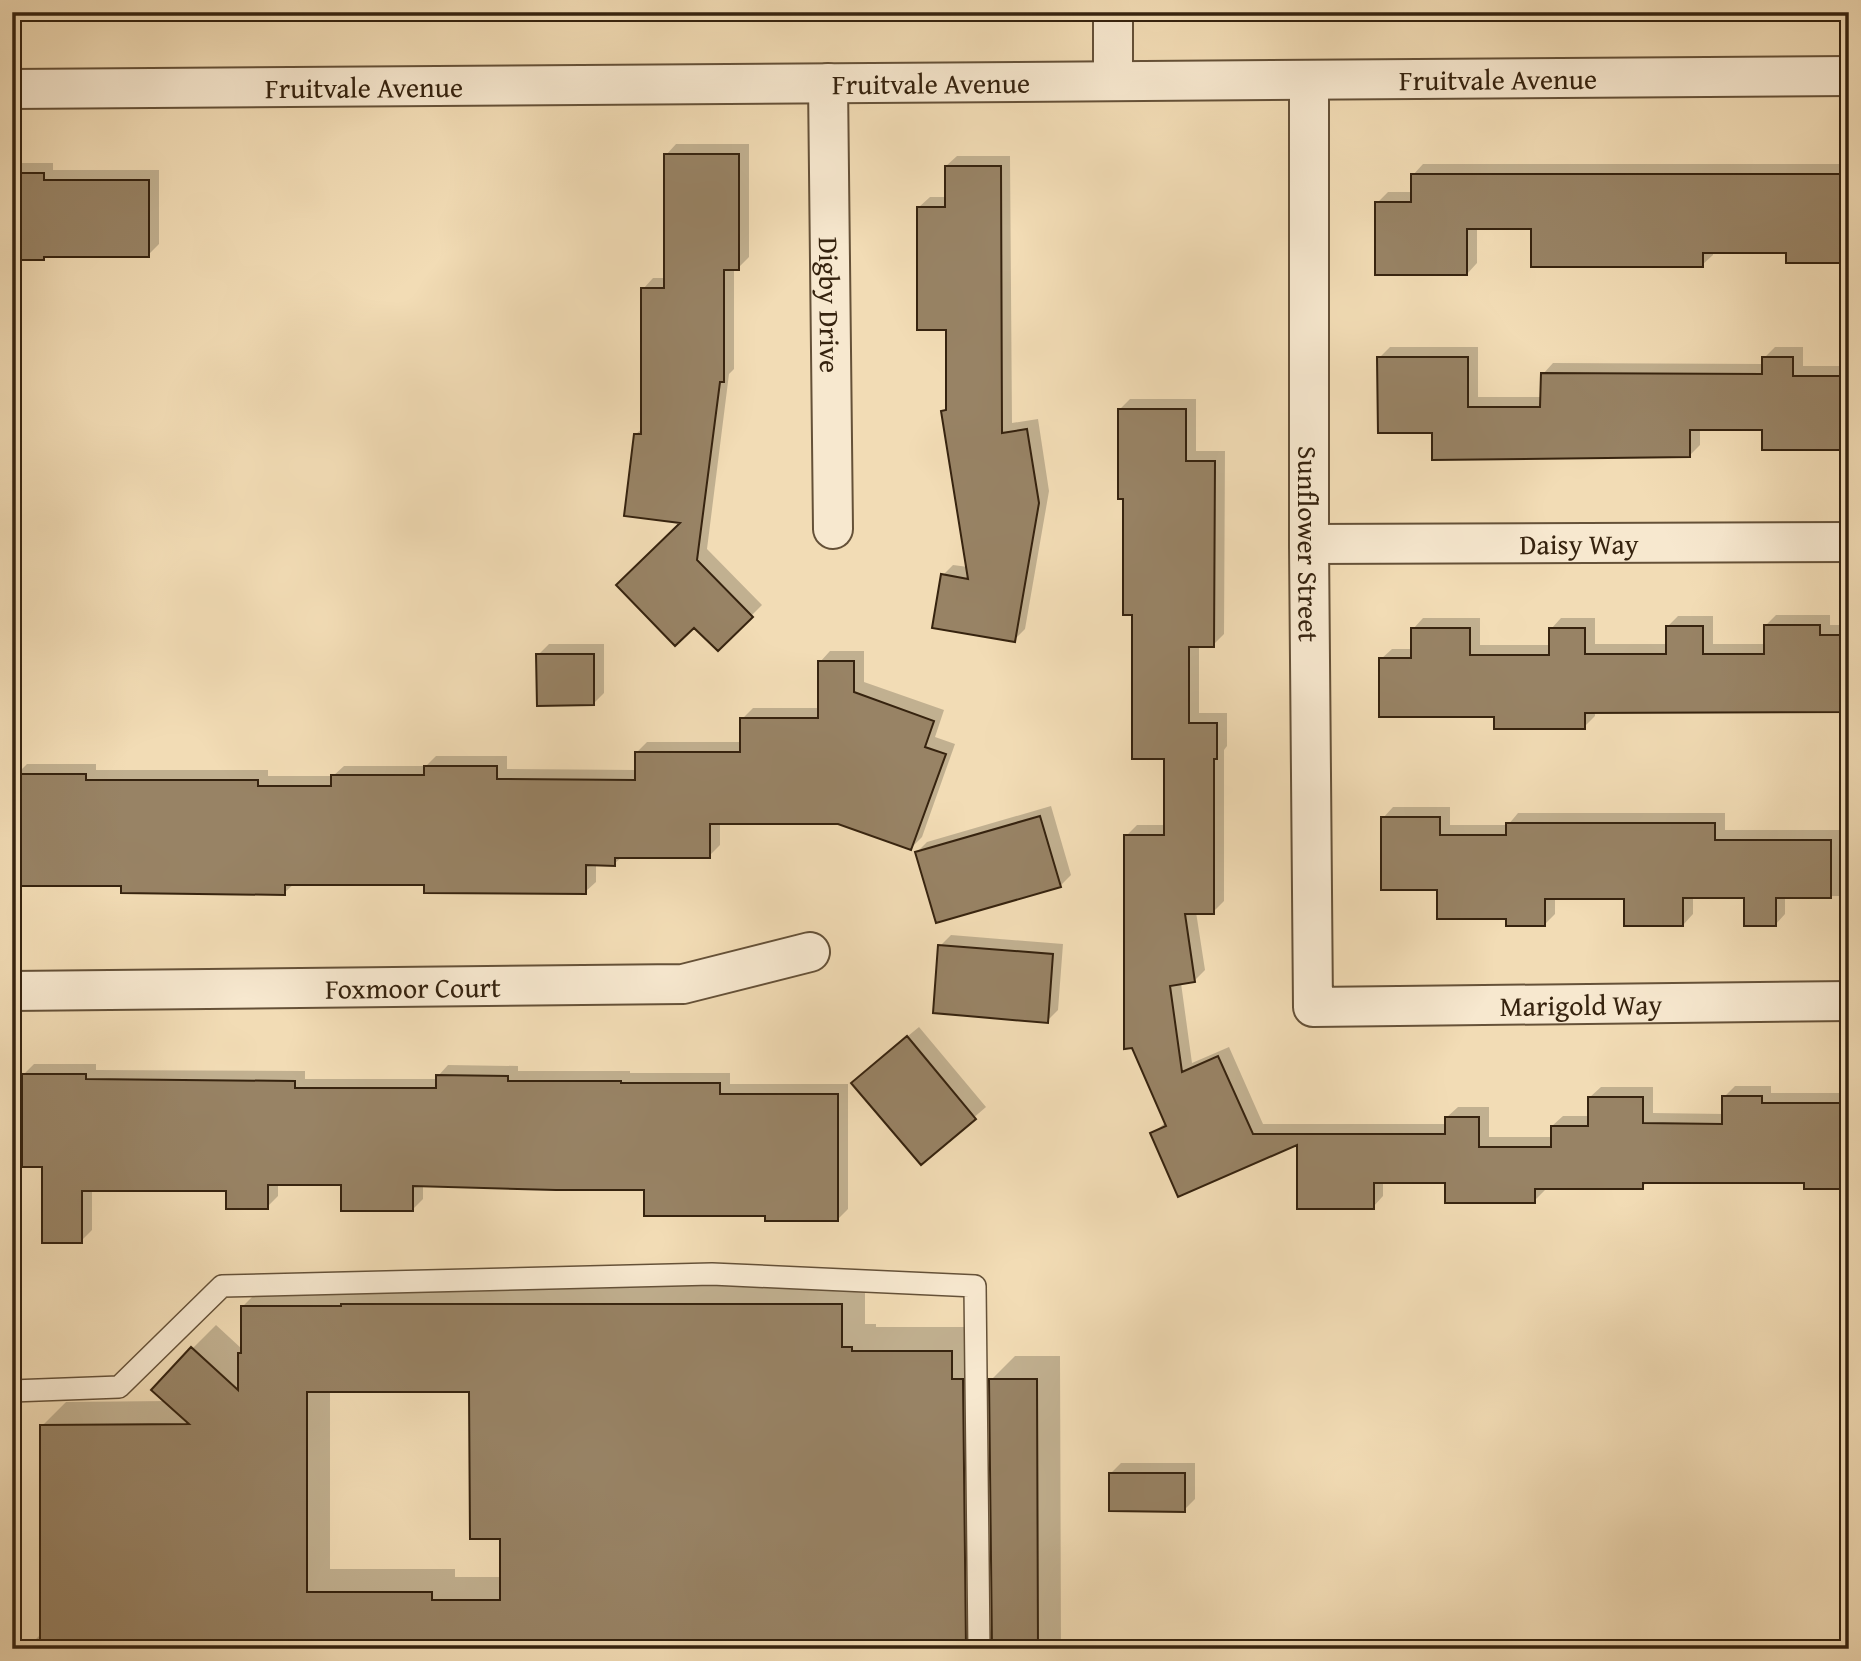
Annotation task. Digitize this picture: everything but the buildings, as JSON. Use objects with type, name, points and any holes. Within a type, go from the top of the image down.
[{"type":"street","points":[[1113,12],[1113,81]]},
{"type":"street","name":"Fruitvale Avenue","points":[[12,89],[1849,76]]},
{"type":"street","name":"Sunflower Street","points":[[1309,80],[1313,1007]]},
{"type":"street","name":"Digby Drive","points":[[828,83],[832,529]]},
{"type":"street","name":"Daisy Way","points":[[1309,544],[1849,542]]},
{"type":"street","name":"Foxmoor Court","points":[[12,991],[683,984],[810,952]]},
{"type":"street","name":"Marigold Way","points":[[1313,1007],[1849,1001]]},
{"type":"lane","points":[[12,1391],[119,1387],[222,1286],[712,1274],[975,1286],[979,1649]]}]
